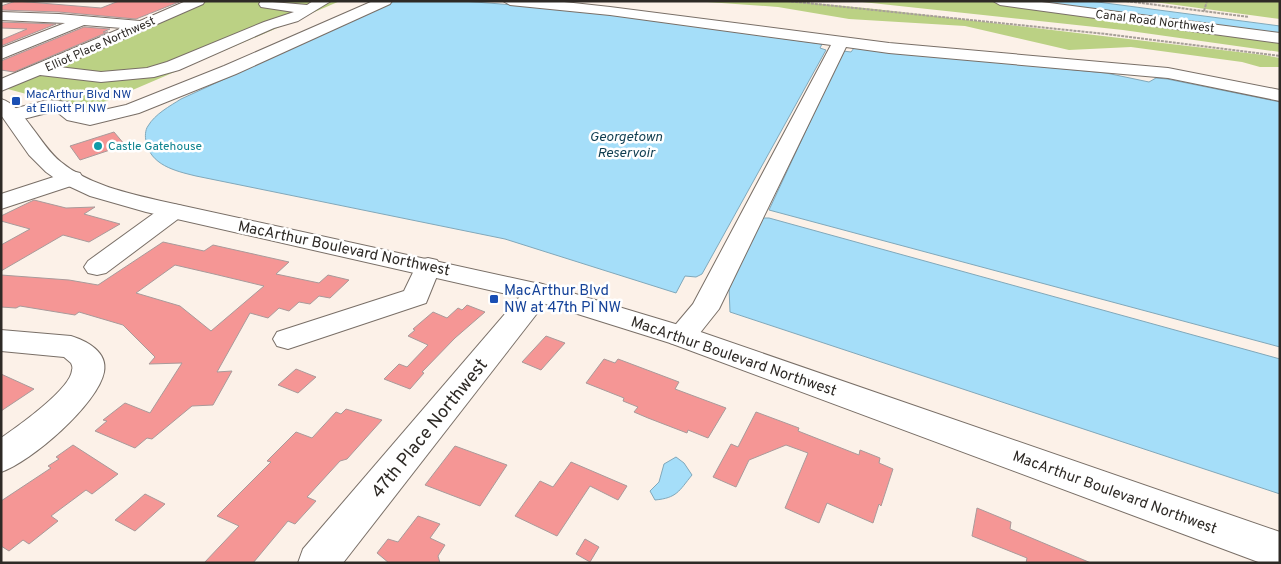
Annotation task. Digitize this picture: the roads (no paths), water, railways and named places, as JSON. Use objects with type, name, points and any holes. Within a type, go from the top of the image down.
[{"type":"main road","name":"Elliot Place Northwest","points":[[1,86],[198,1]]},
{"type":"main road","points":[[272,1],[266,4],[316,5]]},
{"type":"main road","points":[[7,110],[62,106],[74,116],[90,119],[132,109],[230,70],[385,1]]},
{"type":"main road","points":[[510,1],[610,11],[841,42],[969,56],[1168,73],[1280,96]]},
{"type":"main road","name":"Canal Road Northwest","points":[[1000,1],[1280,38]]},
{"type":"main road","points":[[39,70],[100,77],[148,73],[173,66],[270,25],[294,18],[316,5]]},
{"type":"main road","points":[[1,16],[84,20],[142,26]]},
{"type":"main road","points":[[1,54],[84,20]]},
{"type":"main road","points":[[681,336],[705,309],[841,42]]},
{"type":"main road","name":"MacArthur Boulevard Northwest","points":[[7,110],[42,157],[72,178],[113,195],[173,211],[539,292],[681,336],[1280,551]]},
{"type":"main road","points":[[1,202],[72,178]]},
{"type":"main road","points":[[97,267],[173,211]]},
{"type":"main road","points":[[288,339],[416,297],[428,266]]},
{"type":"main road","name":"47th Place Northwest","points":[[318,563],[539,292]]},
{"type":"main road","points":[[1,340],[71,347],[86,356],[88,368],[84,384],[73,400],[1,458]]},
{"type":"water","name":"Georgetown Reservoir","points":[[394,1],[462,1],[579,10],[822,44],[820,48],[826,50],[702,274],[696,277],[685,276],[676,293],[505,239],[180,172],[158,161],[148,149],[145,136],[146,129],[155,118],[172,104]]},
{"type":"water","points":[[1023,1],[1090,1],[1280,26],[1280,35]]},
{"type":"water","points":[[854,48],[1106,73],[1149,82],[1156,78],[1167,79],[1280,102],[1280,347],[769,210],[843,51],[851,52]]},
{"type":"water","points":[[763,218],[769,218],[1280,359],[1280,494],[730,312],[729,287]]},
{"type":"water","points":[[676,457],[684,463],[692,475],[677,493],[668,498],[655,500],[650,491],[659,482],[664,464]]},
{"type":"place","name":"MacArthur Blvd NW at Elliott Pl NW","points":[[16,101]]},
{"type":"place","name":"Castle Gatehouse","points":[[98,146]]},
{"type":"place","name":"MacArthur Blvd NW at 47th Pl NW","points":[[494,299]]}]
